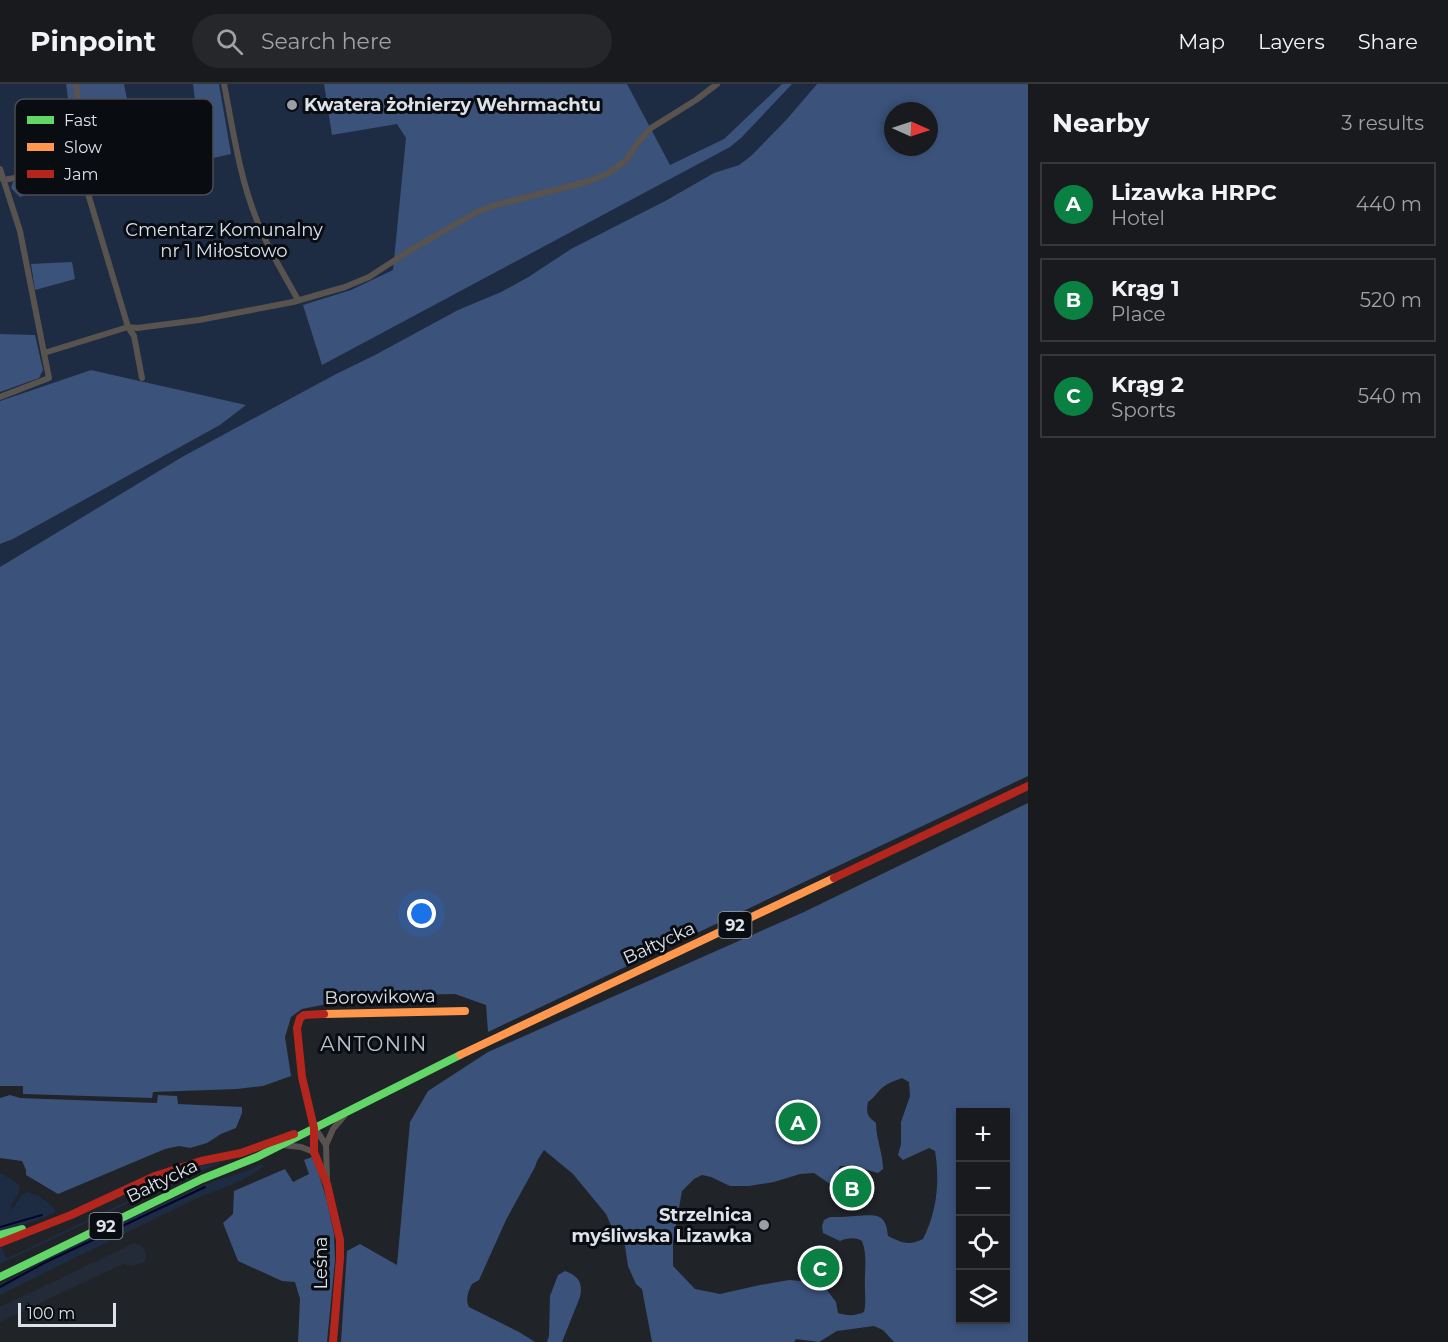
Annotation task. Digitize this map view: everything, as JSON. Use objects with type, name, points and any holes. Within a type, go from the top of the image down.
[{"type":"main road","name":"Bałtycka","points":[[0,1277],[202,1179],[257,1157],[442,1064],[1028,786]]},
{"type":"main road","name":"Borowikowa","points":[[310,1130],[299,1057],[297,1028],[300,1018],[310,1014],[465,1011]]},
{"type":"main road","name":"Bałtycka","points":[[0,1243],[54,1222],[144,1180],[201,1161],[241,1153],[291,1134],[310,1130]]},
{"type":"main road","name":"Leśna","points":[[310,1130],[314,1152],[327,1184],[340,1240],[333,1342]]},
{"type":"main road","points":[[0,1235],[54,1222]]},
{"type":"street","points":[[76,84],[78,99]]},
{"type":"street","points":[[224,84],[237,156],[250,204],[298,300]]},
{"type":"street","points":[[44,353],[128,327],[137,328],[199,320],[298,300],[345,287],[369,276],[409,250],[475,213],[492,206],[590,181],[607,174],[625,161],[651,128],[717,84]]},
{"type":"street","points":[[0,169],[20,231],[49,378],[0,396]]},
{"type":"street","points":[[3,180],[15,178]]},
{"type":"street","points":[[88,195],[128,327],[134,336],[142,378]]},
{"type":"street","points":[[310,1130],[326,1145],[333,1129],[347,1112]]},
{"type":"street","points":[[283,1144],[314,1152]]},
{"type":"street","name":"Leśna","points":[[326,1145],[327,1184]]},
{"type":"shaded area","points":[[66,84],[124,84],[127,99],[68,99]]},
{"type":"shaded area","points":[[193,84],[219,84],[231,154],[213,158],[213,99],[195,99]]},
{"type":"shaded area","points":[[324,84],[627,84],[670,165],[724,139],[782,84],[792,84],[730,147],[322,365],[303,305],[351,290],[393,270],[406,138],[397,124],[332,135]]},
{"type":"shaded area","points":[[817,84],[1028,84],[1028,776],[488,1032],[486,1005],[455,994],[368,996],[302,1009],[291,1017],[285,1037],[291,1076],[263,1086],[153,1092],[152,1098],[23,1094],[23,1086],[0,1086],[0,567],[182,457],[458,310],[501,292],[571,249],[714,173],[739,165],[751,156]]},
{"type":"shaded area","points":[[15,182],[15,192],[11,188]]},
{"type":"shaded area","points":[[72,262],[75,279],[35,290],[31,264]]},
{"type":"shaded area","points":[[0,334],[35,335],[43,370],[39,378],[0,392]]},
{"type":"shaded area","points":[[91,370],[246,405],[220,425],[0,544],[0,401]]},
{"type":"shaded area","points":[[1028,803],[1028,1342],[894,1342],[883,1330],[874,1326],[837,1331],[819,1342],[796,1339],[794,1342],[652,1342],[642,1289],[636,1284],[628,1266],[625,1246],[613,1230],[606,1214],[573,1174],[544,1150],[506,1220],[479,1280],[472,1284],[467,1298],[469,1307],[535,1342],[341,1342],[347,1251],[360,1244],[397,1265],[410,1122],[428,1091],[488,1052],[804,912]],"holes":[[[902,1078],[909,1082],[910,1096],[901,1122],[901,1144],[898,1155],[903,1160],[929,1148],[935,1151],[936,1162],[936,1196],[928,1229],[923,1239],[909,1243],[888,1236],[885,1222],[882,1218],[873,1215],[830,1217],[824,1220],[822,1226],[823,1233],[840,1241],[851,1238],[862,1241],[865,1259],[864,1312],[851,1315],[838,1313],[836,1302],[827,1290],[812,1282],[789,1280],[720,1294],[695,1289],[673,1266],[673,1242],[682,1191],[694,1179],[702,1175],[730,1186],[749,1186],[814,1173],[830,1184],[840,1166],[857,1166],[878,1173],[883,1169],[882,1157],[876,1123],[868,1114],[868,1102],[890,1083]]]},
{"type":"shaded area","points":[[10,1095],[20,1098],[157,1103],[158,1095],[177,1096],[178,1104],[242,1107],[242,1113],[236,1128],[207,1143],[190,1148],[179,1146],[165,1149],[58,1194],[26,1175],[22,1161],[0,1158],[0,1098]]},
{"type":"shaded area","points":[[312,1157],[327,1201],[334,1234],[335,1260],[327,1342],[298,1342],[300,1299],[295,1282],[282,1281],[238,1261],[223,1223],[233,1214],[234,1191],[285,1169],[293,1182],[309,1174],[304,1160]]},
{"type":"shaded area","points":[[134,1243],[141,1245],[146,1252],[143,1263],[132,1266],[123,1264],[0,1322],[0,1307]]},
{"type":"shaded area","points":[[565,1271],[574,1275],[579,1281],[580,1297],[562,1342],[547,1342],[550,1296],[558,1275]]},
{"type":"green space","name":"Cmentarz Komunalny nr 1 Miłostowo","points":[[0,84],[817,84],[787,119],[751,156],[739,165],[714,173],[501,292],[458,310],[182,457],[0,567],[0,544],[220,425],[245,405],[91,370],[0,401]]},
{"type":"green space","points":[[224,1162],[181,1178],[0,1264],[0,1248],[5,1247],[2,1249],[6,1258],[10,1257],[201,1166]]},
{"type":"green space","points":[[262,1164],[263,1167],[246,1178],[191,1201],[0,1295],[0,1285],[73,1246],[197,1188]]},
{"type":"green space","points":[[0,1173],[16,1182],[20,1187],[6,1218],[22,1195],[27,1192],[46,1201],[55,1210],[54,1213],[0,1232]]},
{"type":"waterway","points":[[0,1287],[44,1263],[205,1187]]},
{"type":"waterway","points":[[0,1227],[42,1215]]},
{"type":"traffic: fast","points":[[0,1277],[202,1179],[257,1157],[460,1055]]},
{"type":"traffic: fast","points":[[0,1235],[22,1229]]},
{"type":"traffic: slow","points":[[460,1055],[834,878]]},
{"type":"traffic: slow","points":[[324,1014],[465,1011]]},
{"type":"traffic: jam","points":[[834,878],[1028,786]]},
{"type":"traffic: jam","points":[[324,1014],[304,1015],[300,1018],[297,1028],[302,1077],[314,1128],[314,1152],[327,1184],[340,1240],[333,1342]]},
{"type":"traffic: jam","points":[[0,1243],[71,1215],[155,1176],[201,1161],[241,1153],[294,1134]]},
{"type":"place","name":"Kwatera żołnierzy Wehrmachtu","points":[[292,105]]},
{"type":"place","name":"Lizawka HRPC","points":[[798,1122]]},
{"type":"place","name":"Krąg 1","points":[[852,1188]]},
{"type":"place","name":"Strzelnica myśliwska Lizawka","points":[[764,1225]]},
{"type":"place","name":"Krąg 2","points":[[820,1268]]},
{"type":"district","name":"ANTONIN","points":[[374,1044]]}]
